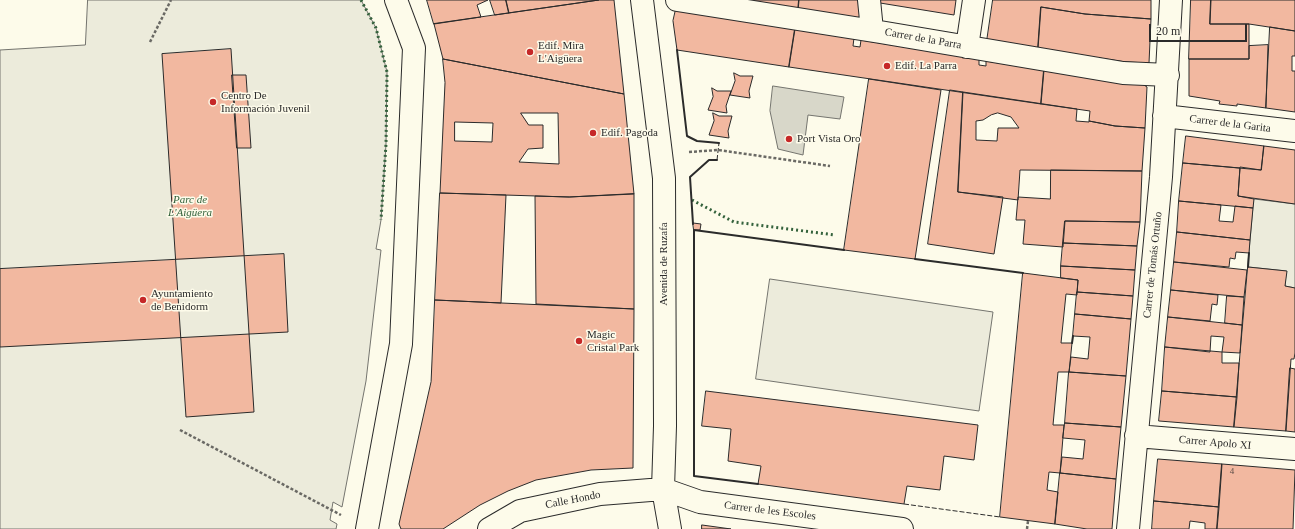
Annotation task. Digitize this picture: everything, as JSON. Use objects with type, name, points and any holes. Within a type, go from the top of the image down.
[{"type":"street","points":[[368,527],[401,344],[414,48],[396,0]]},
{"type":"street","name":"Avenida de Ruzafa","points":[[642,0],[664,178],[665,426],[663,489],[670,529]]},
{"type":"street","name":"Carrer de la Parra","points":[[677,0],[741,5],[967,47],[1123,73],[1168,75]]},
{"type":"street","points":[[869,0],[872,30]]},
{"type":"street","points":[[967,47],[974,0]]},
{"type":"street","name":"Carrer de Tomás Ortuño","points":[[1128,529],[1161,177],[1168,75],[1171,0]]},
{"type":"street","name":"Carrer de la Garita","points":[[1164,116],[1295,132]]},
{"type":"street","name":"Carrer Apolo XI","points":[[1136,436],[1295,449]]},
{"type":"street","name":"Calle Hondo","points":[[489,529],[520,511],[600,494],[663,489]]},
{"type":"street","name":"Carrer de les Escoles","points":[[663,489],[700,502],[902,529]]},
{"type":"path","points":[[150,42],[171,0]]},
{"type":"path","points":[[660,154],[718,150],[830,166]]},
{"type":"path","points":[[180,430],[344,517]]},
{"type":"path","points":[[1027,529],[1028,521]]},
{"type":"green space","name":"Parc de L'Aigüera","points":[[88,0],[361,0],[376,28],[387,72],[386,144],[381,220],[376,249],[381,250],[366,381],[342,507],[333,502],[330,520],[337,524],[336,529],[0,529],[0,50],[85,45]]},
{"type":"green space","points":[[1254,199],[1295,204],[1295,288],[1285,286],[1286,271],[1248,267]]},
{"type":"green space","points":[[770,279],[993,312],[979,411],[756,379]]},
{"type":"shaded area","points":[[773,86],[844,97],[840,119],[808,115],[803,155],[778,149],[770,111]]},
{"type":"building","points":[[427,0],[488,0],[477,5],[481,17],[434,24]]},
{"type":"building","points":[[490,0],[506,0],[509,13],[495,15]]},
{"type":"building","points":[[506,0],[599,0],[509,13]]},
{"type":"building","name":"Edif. Mira L'Aigüera","points":[[599,0],[614,0],[624,94],[443,59],[434,24]]},
{"type":"building","points":[[799,0],[798,11],[751,1]]},
{"type":"building","points":[[799,0],[859,0],[861,19],[798,11]]},
{"type":"building","points":[[880,0],[956,0],[954,15],[880,3]]},
{"type":"building","points":[[993,0],[1151,0],[1151,19],[1085,14],[1041,7],[1038,49],[987,41]]},
{"type":"building","points":[[1191,0],[1211,0],[1210,24],[1249,24],[1249,59],[1189,59]]},
{"type":"building","points":[[1211,0],[1295,0],[1295,31],[1249,24],[1210,24]]},
{"type":"building","points":[[1041,7],[1085,14],[1151,19],[1149,63],[1126,62],[1038,49]]},
{"type":"building","points":[[676,9],[795,29],[789,67],[677,50],[673,21]]},
{"type":"building","points":[[1270,27],[1295,31],[1295,56],[1292,56],[1292,71],[1295,71],[1295,112],[1266,108]]},
{"type":"building","name":"Edif. La Parra","points":[[795,29],[854,38],[853,46],[860,47],[861,40],[979,59],[979,65],[986,66],[986,61],[1044,70],[1041,104],[789,67]]},
{"type":"building","points":[[1268,45],[1266,108],[1237,104],[1237,106],[1219,104],[1220,101],[1189,96],[1189,59],[1249,59],[1249,46]]},
{"type":"building","points":[[231,49],[254,412],[186,417],[162,54]]},
{"type":"building","name":"Edif. Pagoda","points":[[443,59],[624,94],[634,194],[569,197],[440,193],[445,83]],"holes":[[[521,113],[558,113],[559,164],[519,162],[528,149],[543,148],[543,125],[529,125]],[[455,122],[493,123],[492,142],[455,141]]]},
{"type":"building","points":[[1044,70],[1141,83],[1147,87],[1145,128],[1115,126],[1089,121],[1090,111],[1041,104]]},
{"type":"building","points":[[734,73],[740,76],[753,76],[749,91],[750,98],[730,95],[735,81]]},
{"type":"building","points":[[232,75],[246,75],[251,148],[237,148]]},
{"type":"building","points":[[869,79],[941,90],[915,259],[844,250]]},
{"type":"building","points":[[712,88],[717,91],[731,91],[726,106],[727,113],[708,110],[713,97]]},
{"type":"building","points":[[950,90],[963,92],[958,192],[1003,197],[994,254],[928,244]]},
{"type":"building","points":[[963,92],[1077,109],[1076,121],[1089,121],[1115,126],[1145,128],[1142,171],[1020,170],[1018,200],[958,192]],"holes":[[[998,113],[1011,117],[1019,128],[998,128],[997,141],[976,140],[976,121],[983,120]]]},
{"type":"building","points":[[713,113],[719,116],[732,116],[728,131],[729,138],[709,135],[714,121]]},
{"type":"building","points":[[1186,136],[1264,146],[1261,170],[1183,163]]},
{"type":"building","points":[[1264,146],[1295,150],[1295,204],[1238,196],[1240,167],[1261,170]]},
{"type":"building","points":[[1183,163],[1240,168],[1238,196],[1254,199],[1253,208],[1179,201]]},
{"type":"building","points":[[1051,170],[1142,171],[1140,222],[1065,221],[1063,247],[1023,244],[1025,220],[1016,220],[1018,197],[1050,199]]},
{"type":"building","points":[[440,193],[506,195],[501,303],[435,300]]},
{"type":"building","points":[[634,194],[634,309],[536,304],[535,196],[569,197]]},
{"type":"building","points":[[1179,201],[1221,205],[1219,221],[1233,222],[1235,206],[1253,208],[1250,240],[1177,232]]},
{"type":"building","points":[[1065,221],[1140,222],[1137,246],[1063,243]]},
{"type":"building","points":[[693,223],[701,224],[700,230],[694,230]]},
{"type":"building","points":[[1177,232],[1250,240],[1249,253],[1236,252],[1235,259],[1230,258],[1229,267],[1174,262]]},
{"type":"building","points":[[1063,243],[1137,246],[1135,270],[1061,266]]},
{"type":"building","name":"Ayuntamiento de Benidorm","points":[[284,254],[288,332],[0,347],[0,269]]},
{"type":"building","points":[[1174,262],[1247,270],[1244,297],[1171,290]]},
{"type":"building","points":[[1061,266],[1135,270],[1133,296],[1077,292],[1078,280],[1061,278]]},
{"type":"building","points":[[1248,267],[1287,271],[1285,286],[1295,288],[1295,353],[1294,359],[1291,359],[1286,431],[1234,427]]},
{"type":"building","points":[[1023,273],[1078,280],[1077,295],[1066,294],[1061,343],[1072,343],[1069,372],[1058,372],[1053,425],[1064,425],[1060,473],[1049,472],[1047,490],[1058,492],[1055,524],[1000,517]]},
{"type":"building","points":[[1171,290],[1218,295],[1217,305],[1212,304],[1210,321],[1168,317]]},
{"type":"building","points":[[1077,292],[1133,296],[1131,319],[1075,314]]},
{"type":"building","points":[[1227,296],[1244,297],[1242,325],[1225,323]]},
{"type":"building","points":[[435,300],[634,309],[633,468],[591,470],[536,480],[508,491],[480,505],[443,529],[401,529],[399,524],[431,382]]},
{"type":"building","points":[[1075,314],[1131,319],[1126,376],[1069,372],[1071,357],[1088,359],[1090,337],[1073,336]]},
{"type":"building","points":[[1168,317],[1242,325],[1240,353],[1222,352],[1224,337],[1211,336],[1210,352],[1165,347]]},
{"type":"building","points":[[1165,347],[1222,352],[1222,363],[1239,363],[1237,397],[1162,391]]},
{"type":"building","points":[[1290,368],[1295,369],[1295,432],[1286,431]]},
{"type":"building","points":[[1069,372],[1126,376],[1121,427],[1065,423]]},
{"type":"building","points":[[706,391],[978,425],[974,460],[944,456],[940,490],[907,486],[904,504],[758,484],[761,466],[728,461],[731,429],[702,426]]},
{"type":"building","points":[[1162,391],[1237,397],[1234,427],[1159,421]]},
{"type":"building","points":[[1065,423],[1121,427],[1116,479],[1060,473],[1062,457],[1083,459],[1085,440],[1063,438]]},
{"type":"building","points":[[1158,459],[1222,464],[1219,507],[1154,501]]},
{"type":"building","points":[[1222,464],[1295,470],[1293,529],[1217,529]]},
{"type":"building","points":[[1060,473],[1116,479],[1112,529],[1087,529],[1055,524]]},
{"type":"building","points":[[1154,501],[1219,507],[1217,529],[1205,529],[1205,523],[1190,521],[1189,529],[1152,529]]},
{"type":"building","points":[[702,525],[731,529],[702,529]]},
{"type":"hedge","points":[[361,0],[376,28],[387,72],[386,144],[381,220]]},
{"type":"hedge","points":[[692,200],[734,222],[835,235]]},
{"type":"fence","points":[[717,160],[719,143]]},
{"type":"fence","points":[[904,504],[1000,517]]},
{"type":"wall","points":[[677,50],[687,136],[697,141],[719,143]]},
{"type":"wall","points":[[693,224],[690,177],[709,160],[717,160]]},
{"type":"wall","points":[[758,484],[694,476],[694,230],[844,250]]},
{"type":"wall","points":[[1248,267],[1249,253]]},
{"type":"wall","points":[[915,259],[1023,273]]},
{"type":"wall","points":[[1072,343],[1073,336]]},
{"type":"place","name":"Edif. Mira L'Aigüera","points":[[530,52]]},
{"type":"place","name":"Edif. La Parra","points":[[887,66]]},
{"type":"place","name":"Centro De Información Juvenil","points":[[213,102]]},
{"type":"place","name":"Edif. Pagoda","points":[[593,133]]},
{"type":"place","name":"Port Vista Oro","points":[[789,139]]},
{"type":"place","name":"Ayuntamiento de Benidorm","points":[[143,300]]},
{"type":"place","name":"Magic Cristal Park","points":[[579,341]]}]
